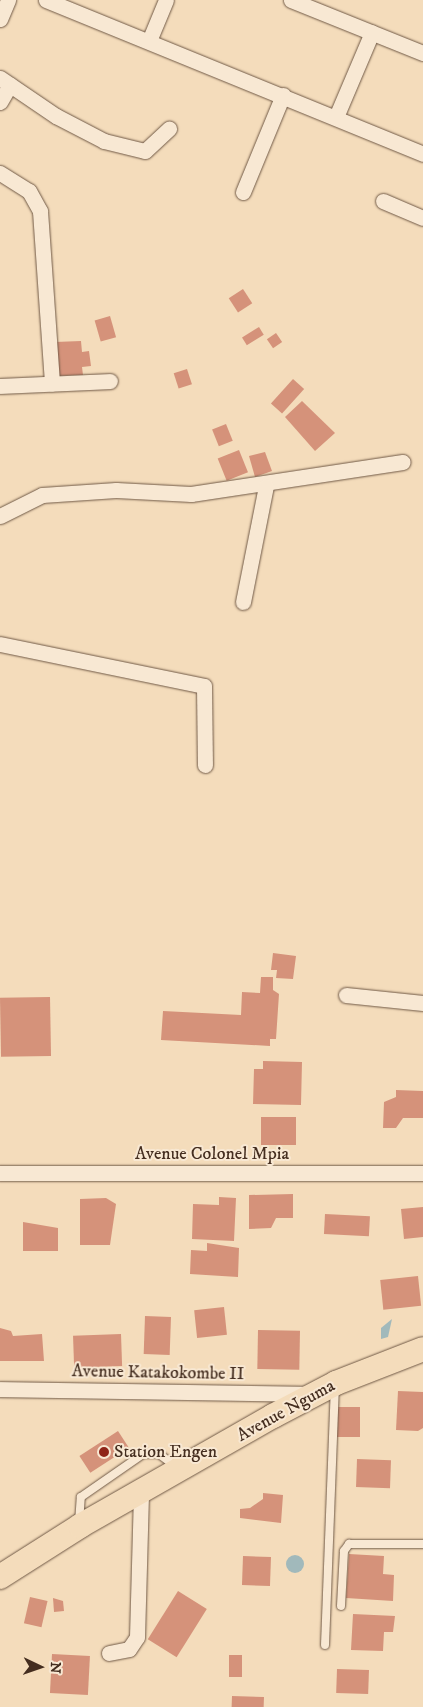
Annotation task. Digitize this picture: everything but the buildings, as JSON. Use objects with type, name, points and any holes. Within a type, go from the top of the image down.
[{"type":"main road","name":"Avenue Nguma","points":[[0,1578],[80,1526],[315,1394],[336,1383],[423,1349]]},
{"type":"street","points":[[0,19],[8,0]]},
{"type":"street","points":[[46,0],[336,116],[423,154]]},
{"type":"street","points":[[149,40],[166,0]]},
{"type":"street","points":[[291,0],[423,53]]},
{"type":"street","points":[[336,116],[372,32]]},
{"type":"street","points":[[0,102],[5,81],[56,116],[104,141],[135,151],[151,147],[169,129]]},
{"type":"street","points":[[243,192],[283,95]]},
{"type":"street","points":[[0,173],[29,191],[40,211],[52,384]]},
{"type":"street","points":[[383,201],[423,218]]},
{"type":"street","points":[[0,386],[110,381]]},
{"type":"street","points":[[0,516],[42,494],[116,490],[191,494],[266,486],[404,462]]},
{"type":"street","points":[[243,602],[266,486]]},
{"type":"street","points":[[0,644],[204,686],[205,765]]},
{"type":"street","points":[[346,995],[423,1003]]},
{"type":"street","name":"Avenue Colonel Mpia","points":[[0,1173],[423,1173]]},
{"type":"street","name":"Avenue Katakokombe II","points":[[0,1389],[315,1394]]},
{"type":"street","points":[[109,1653],[129,1649],[137,1637],[141,1493]]},
{"type":"lane","points":[[325,1645],[336,1383]]},
{"type":"lane","points":[[80,1526],[81,1497],[143,1454],[159,1454],[181,1470]]},
{"type":"lane","points":[[340,1606],[344,1551],[348,1544],[423,1544]]},
{"type":"water","points":[[392,1319],[388,1337],[381,1339],[381,1328]]},
{"type":"water","points":[[295,1555],[301,1558],[304,1564],[301,1570],[295,1573],[289,1570],[286,1564],[289,1558]]},
{"type":"place","name":"Station Engen","points":[[104,1452]]}]
